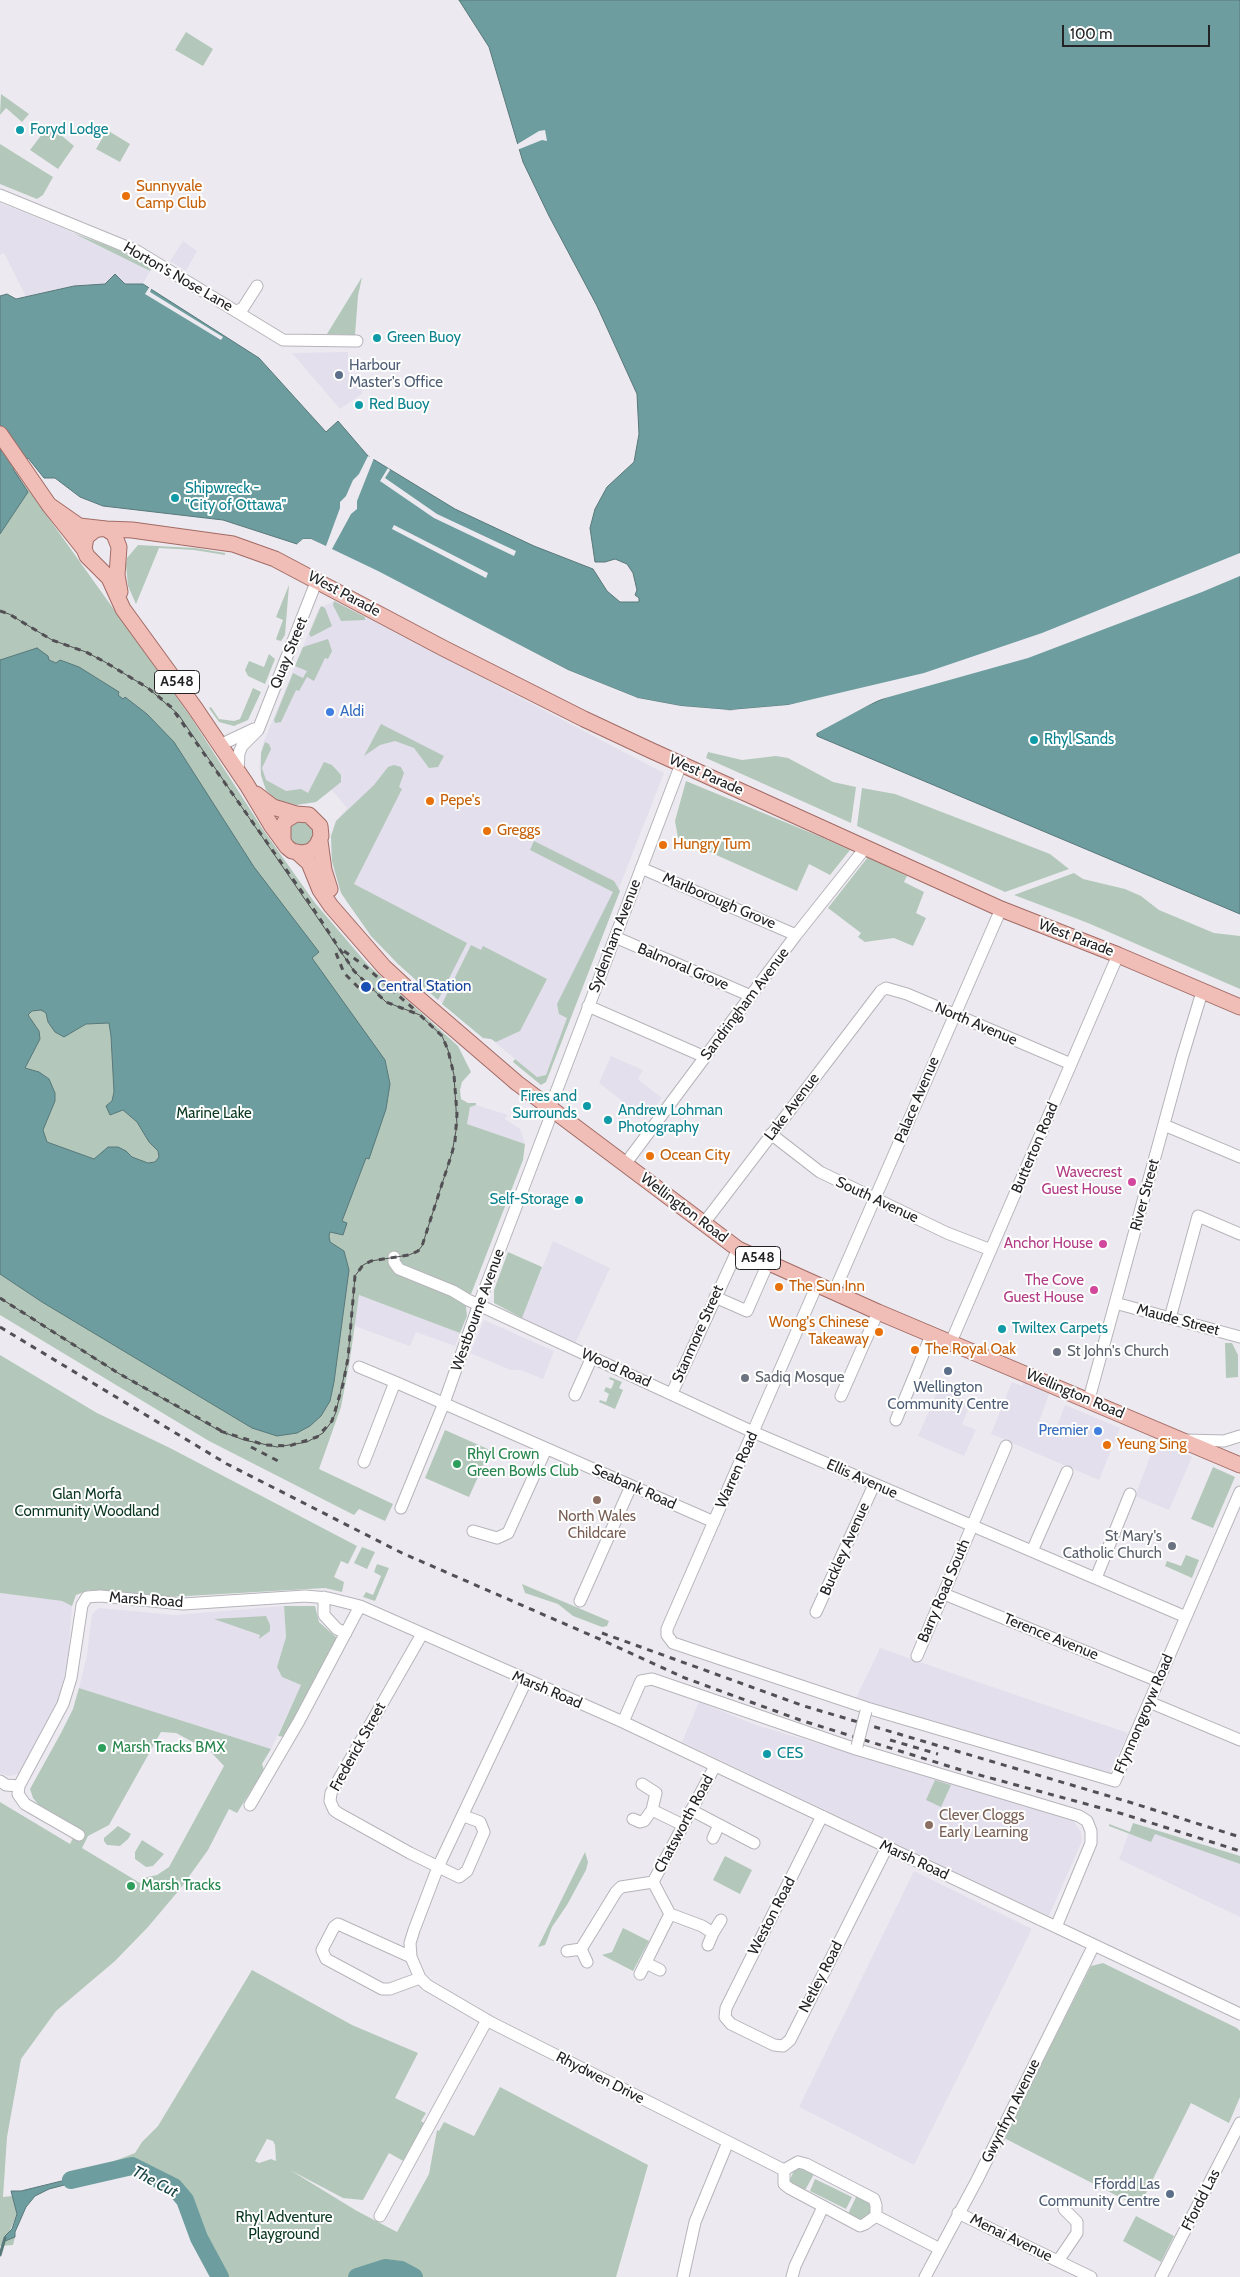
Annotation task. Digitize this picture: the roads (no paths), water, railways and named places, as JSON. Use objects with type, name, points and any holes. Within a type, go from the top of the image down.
[{"type":"main road","name":"A548","points":[[0,434],[49,505],[84,549],[87,556],[109,578],[118,601],[220,744],[283,841]]},
{"type":"main road","name":"A548","points":[[49,505],[79,526],[103,529],[117,538],[118,586],[132,621]]},
{"type":"main road","name":"West Parade","points":[[103,529],[132,530],[204,539],[240,546],[275,558],[443,648],[584,719],[1001,909],[1118,955],[1240,1007]]},
{"type":"main road","points":[[84,549],[86,538],[95,530],[103,529]]},
{"type":"main road","name":"West Parade","points":[[118,552],[135,539],[178,537]]},
{"type":"main road","points":[[92,562],[104,564],[110,562],[118,552]]},
{"type":"main road","name":"A548","points":[[247,785],[273,807],[296,814]]},
{"type":"main road","points":[[296,814],[309,815],[317,821],[321,831],[320,841],[311,851],[298,853],[287,847],[283,841],[283,825],[286,820],[296,814]]},
{"type":"main road","name":"Wellington Road","points":[[320,841],[327,880],[352,930]]},
{"type":"main road","name":"Wellington Road","points":[[298,853],[310,863],[320,890],[331,906],[384,967],[410,991],[490,1061],[738,1249],[878,1312],[1089,1399],[1240,1465]]},
{"type":"street","name":"Horton's Nose Lane","points":[[0,195],[137,250],[283,340],[357,341]]},
{"type":"street","points":[[237,311],[243,308],[257,286]]},
{"type":"street","name":"Quay Street","points":[[238,771],[238,760],[242,746],[255,734],[260,725],[317,580]]},
{"type":"street","points":[[220,744],[260,725]]},
{"type":"street","name":"Sydenham Avenue","points":[[552,1109],[588,1006],[681,764]]},
{"type":"street","name":"Sandringham Avenue","points":[[626,1163],[796,935],[866,848]]},
{"type":"street","name":"Marlborough Grove","points":[[641,868],[796,935]]},
{"type":"street","name":"Palace Avenue","points":[[834,1292],[1001,909]]},
{"type":"street","name":"Balmoral Grove","points":[[615,937],[751,996]]},
{"type":"street","name":"Butterton Road","points":[[952,1342],[1118,955]]},
{"type":"street","name":"North Avenue","points":[[881,991],[886,988],[892,988],[953,1016],[1071,1064]]},
{"type":"street","name":"Lake Avenue","points":[[704,1223],[881,991]]},
{"type":"street","name":"River Street","points":[[1089,1399],[1202,992]]},
{"type":"street","points":[[588,1006],[705,1057]]},
{"type":"street","name":"Westbourne Avenue","points":[[401,1508],[444,1403],[552,1109]]},
{"type":"street","points":[[1164,1125],[1240,1155]]},
{"type":"street","name":"South Avenue","points":[[771,1134],[820,1172],[947,1233],[991,1250]]},
{"type":"street","points":[[1170,1318],[1198,1216],[1240,1234]]},
{"type":"street","name":"Stanmore Street","points":[[672,1393],[738,1249]]},
{"type":"street","name":"Wood Road","points":[[394,1257],[394,1262],[399,1269],[454,1291],[459,1296],[753,1432]]},
{"type":"street","points":[[715,1296],[748,1316],[768,1263]]},
{"type":"street","name":"Warren Road","points":[[817,1285],[667,1629],[669,1640],[683,1648],[867,1710]]},
{"type":"street","name":"Maude Street","points":[[1115,1303],[1240,1337]]},
{"type":"street","points":[[841,1396],[878,1312]]},
{"type":"street","points":[[896,1420],[932,1333]]},
{"type":"street","points":[[575,1395],[592,1357]]},
{"type":"street","name":"Seabank Road","points":[[359,1367],[714,1522]]},
{"type":"street","points":[[364,1462],[394,1382]]},
{"type":"street","name":"Ellis Avenue","points":[[753,1432],[1186,1617]]},
{"type":"street","points":[[1184,1440],[1224,1440],[1240,1436]]},
{"type":"street","name":"Barry Road South","points":[[917,1656],[1006,1446]]},
{"type":"street","points":[[473,1532],[497,1538],[508,1532],[546,1449]]},
{"type":"street","points":[[1032,1551],[1067,1472]]},
{"type":"street","name":"Buckley Avenue","points":[[816,1612],[874,1485]]},
{"type":"street","points":[[580,1601],[631,1486]]},
{"type":"street","name":"Ffynnongroyw Road","points":[[867,1710],[1115,1781],[1240,1492]]},
{"type":"street","points":[[1096,1578],[1130,1494]]},
{"type":"street","name":"Terence Avenue","points":[[944,1594],[1158,1681]]},
{"type":"street","name":"Marsh Road","points":[[19,1786],[63,1704],[71,1678],[82,1605],[87,1597],[100,1596],[183,1604],[305,1596],[324,1597],[360,1606],[526,1681],[623,1722],[1240,2014]]},
{"type":"street","points":[[324,1597],[324,1615],[337,1628],[346,1633]]},
{"type":"street","points":[[250,1804],[299,1722],[360,1606]]},
{"type":"street","name":"Frederick Street","points":[[422,1634],[331,1793],[330,1801],[334,1810],[338,1813],[438,1867]]},
{"type":"street","points":[[623,1722],[641,1681],[652,1679],[856,1747],[1079,1816],[1087,1821],[1091,1831],[1091,1843],[1056,1927]]},
{"type":"street","points":[[411,1957],[338,1924],[334,1927],[322,1950],[326,1959],[382,1989],[390,1989],[420,1978],[411,1957],[410,1942],[414,1930],[438,1867],[464,1816],[526,1681]]},
{"type":"street","points":[[1149,1702],[1240,1740]]},
{"type":"street","points":[[856,1747],[867,1710]]},
{"type":"street","name":"Chatsworth Road","points":[[581,1949],[621,1886],[652,1882],[715,1766]]},
{"type":"street","points":[[0,1781],[6,1785],[19,1786],[18,1794],[25,1804],[79,1835]]},
{"type":"street","points":[[633,1819],[640,1822],[644,1821],[652,1810],[656,1793],[642,1784]]},
{"type":"street","points":[[652,1810],[683,1826]]},
{"type":"street","points":[[691,1810],[754,1843]]},
{"type":"street","points":[[438,1867],[456,1877],[462,1876],[467,1871],[484,1832],[480,1822],[464,1816]]},
{"type":"street","name":"Weston Road","points":[[725,2017],[726,2008],[822,1816]]},
{"type":"street","points":[[713,1838],[720,1825]]},
{"type":"street","name":"Netley Road","points":[[725,2017],[731,2024],[774,2045],[779,2046],[787,2043],[887,1847]]},
{"type":"street","points":[[652,1882],[670,1914],[702,1926],[713,1933]]},
{"type":"street","points":[[640,1974],[670,1914]]},
{"type":"street","points":[[708,1945],[721,1920]]},
{"type":"street","name":"Gwynfryn Avenue","points":[[925,2277],[1094,1945]]},
{"type":"street","points":[[567,1951],[581,1949],[587,1962]]},
{"type":"street","points":[[646,1962],[660,1970]]},
{"type":"street","name":"Rhydwen Drive","points":[[420,1978],[427,1985],[487,2020],[784,2170]]},
{"type":"street","points":[[380,2216],[487,2020]]},
{"type":"street","name":"Ffordd Las","points":[[1161,2277],[1240,2123]]},
{"type":"street","points":[[683,2277],[695,2222],[728,2142]]},
{"type":"street","points":[[798,2162],[806,2164],[874,2199],[876,2216],[860,2226],[784,2184],[784,2170],[798,2162]]},
{"type":"street","points":[[792,2277],[795,2266],[823,2207]]},
{"type":"street","points":[[1058,2261],[1077,2233],[1077,2222],[1064,2209]]},
{"type":"street","name":"Menai Avenue","points":[[958,2213],[1091,2277]]},
{"type":"street","points":[[876,2216],[940,2249]]},
{"type":"water","points":[[459,0],[1240,0],[1240,914],[817,736],[817,733],[844,716],[896,693],[898,686],[788,705],[730,710],[681,706],[638,698],[568,670],[311,539],[303,539],[297,544],[223,520],[103,506],[80,497],[55,478],[44,478],[28,458],[13,469],[28,492],[0,534],[0,296],[7,294],[16,299],[74,286],[105,284],[115,274],[125,284],[143,284],[259,358],[326,432],[338,421],[368,456],[455,509],[534,546],[593,569],[607,591],[620,602],[639,602],[639,598],[635,595],[637,590],[633,573],[627,564],[615,559],[595,562],[590,528],[595,509],[607,487],[634,462],[639,434],[637,394],[597,306],[549,216],[523,162],[489,47]]},
{"type":"water","name":"Marine Lake","points":[[37,648],[48,656],[49,660],[56,663],[60,660],[79,667],[119,692],[118,695],[123,699],[125,697],[147,714],[174,742],[254,867],[319,952],[312,958],[385,1060],[390,1084],[386,1109],[369,1159],[366,1158],[342,1221],[347,1223],[343,1235],[330,1232],[329,1236],[330,1242],[344,1251],[349,1270],[330,1401],[321,1416],[310,1426],[297,1433],[277,1436],[252,1428],[42,1302],[0,1274],[0,660]],"holes":[[[41,1010],[46,1013],[48,1022],[55,1032],[64,1037],[86,1024],[109,1023],[114,1092],[112,1101],[106,1106],[110,1115],[123,1110],[137,1122],[149,1142],[158,1151],[159,1157],[155,1162],[148,1163],[132,1157],[118,1147],[108,1147],[94,1159],[47,1142],[43,1130],[55,1101],[55,1093],[49,1079],[39,1072],[25,1068],[40,1039],[39,1031],[28,1015],[32,1011]]]},
{"type":"water","points":[[94,2173],[95,2177],[49,2189],[35,2196],[26,2207],[15,2232],[15,2237],[5,2241],[5,2236],[12,2229],[17,2214],[11,2191],[21,2191]]},
{"type":"waterway","name":"The Cut","points":[[71,2180],[132,2166],[174,2187],[185,2200],[199,2238],[220,2277]]},
{"type":"waterway","points":[[0,2255],[5,2238]]},
{"type":"waterway","name":"The Cut","points":[[357,2277],[385,2268],[401,2270],[414,2277]]},
{"type":"tram line","points":[[0,611],[9,614],[52,640],[86,652],[105,662],[148,688],[178,714],[354,971],[386,1002],[420,1015],[442,1036],[448,1050],[454,1075],[457,1125],[452,1153],[422,1246],[418,1251],[409,1255],[371,1261],[363,1265],[355,1276],[348,1358],[336,1412],[323,1433],[307,1442],[277,1447],[244,1440],[220,1431],[118,1373],[0,1298]]},
{"type":"railway","points":[[0,611],[9,614],[52,640],[86,652],[105,662],[148,688],[171,707],[307,899],[354,971],[386,1002],[420,1015],[442,1036],[448,1050],[454,1075],[457,1114],[452,1153],[422,1246],[418,1251],[409,1255],[371,1261],[363,1265],[355,1276],[348,1358],[343,1384],[332,1421],[317,1437],[289,1446],[265,1445],[220,1431]]},
{"type":"railway","points":[[344,951],[366,967],[415,1010]]},
{"type":"railway","points":[[336,953],[344,973],[359,988]]},
{"type":"railway","points":[[0,1298],[118,1373],[227,1434]]},
{"type":"railway","points":[[0,1327],[227,1464],[402,1553],[685,1678],[800,1720],[961,1770],[1123,1814],[1240,1851]]},
{"type":"railway","points":[[251,1447],[280,1462]]},
{"type":"railway","points":[[602,1633],[804,1706],[1129,1802],[1240,1837]]},
{"type":"railway","points":[[890,1740],[938,1754]]},
{"type":"place","name":"Foryd Lodge","points":[[20,130]]},
{"type":"place","name":"Sunnyvale Camp Club","points":[[126,196]]},
{"type":"place","name":"Green Buoy","points":[[377,338]]},
{"type":"place","name":"Harbour Master's Office","points":[[339,375]]},
{"type":"place","name":"Red Buoy","points":[[359,405]]},
{"type":"place","name":"Shipwreck - \"City of Ottawa\"","points":[[175,498]]},
{"type":"place","name":"Aldi","points":[[330,712]]},
{"type":"place","name":"Rhyl Sands","points":[[1034,740]]},
{"type":"place","name":"Pepe's","points":[[430,801]]},
{"type":"place","name":"Greggs","points":[[487,831]]},
{"type":"place","name":"Hungry Tum","points":[[663,845]]},
{"type":"place","name":"Central Station","points":[[366,987]]},
{"type":"place","name":"Fires and Surrounds","points":[[587,1106]]},
{"type":"place","name":"Andrew Lohman Photography","points":[[608,1120]]},
{"type":"place","name":"Ocean City","points":[[650,1156]]},
{"type":"place","name":"Wavecrest Guest House","points":[[1132,1182]]},
{"type":"place","name":"Self-Storage","points":[[579,1200]]},
{"type":"place","name":"Anchor House","points":[[1103,1244]]},
{"type":"place","name":"The Sun Inn","points":[[779,1287]]},
{"type":"place","name":"The Cove Guest House","points":[[1094,1290]]},
{"type":"place","name":"Twiltex Carpets","points":[[1002,1329]]},
{"type":"place","name":"Wong's Chinese Takeaway","points":[[879,1332]]},
{"type":"place","name":"The Royal Oak","points":[[915,1350]]},
{"type":"place","name":"St John's Church","points":[[1057,1352]]},
{"type":"place","name":"Wellington Community Centre","points":[[948,1371]]},
{"type":"place","name":"Sadiq Mosque","points":[[745,1378]]},
{"type":"place","name":"Premier","points":[[1098,1431]]},
{"type":"place","name":"Yeung Sing","points":[[1107,1445]]},
{"type":"place","name":"Rhyl Crown Green Bowls Club","points":[[457,1464]]},
{"type":"place","name":"North Wales Childcare","points":[[597,1500]]},
{"type":"place","name":"St Mary's Catholic Church","points":[[1172,1546]]},
{"type":"place","name":"Marsh Tracks BMX","points":[[102,1748]]},
{"type":"place","name":"CES","points":[[767,1754]]},
{"type":"place","name":"Clever Cloggs Early Learning","points":[[929,1825]]},
{"type":"place","name":"Marsh Tracks","points":[[131,1886]]},
{"type":"place","name":"Ffordd Las Community Centre","points":[[1170,2194]]},
{"type":"park label","name":"Glan Morfa Community Woodland","points":[[87,1504]]},
{"type":"park label","name":"Rhyl Adventure Playground","points":[[284,2226]]}]
